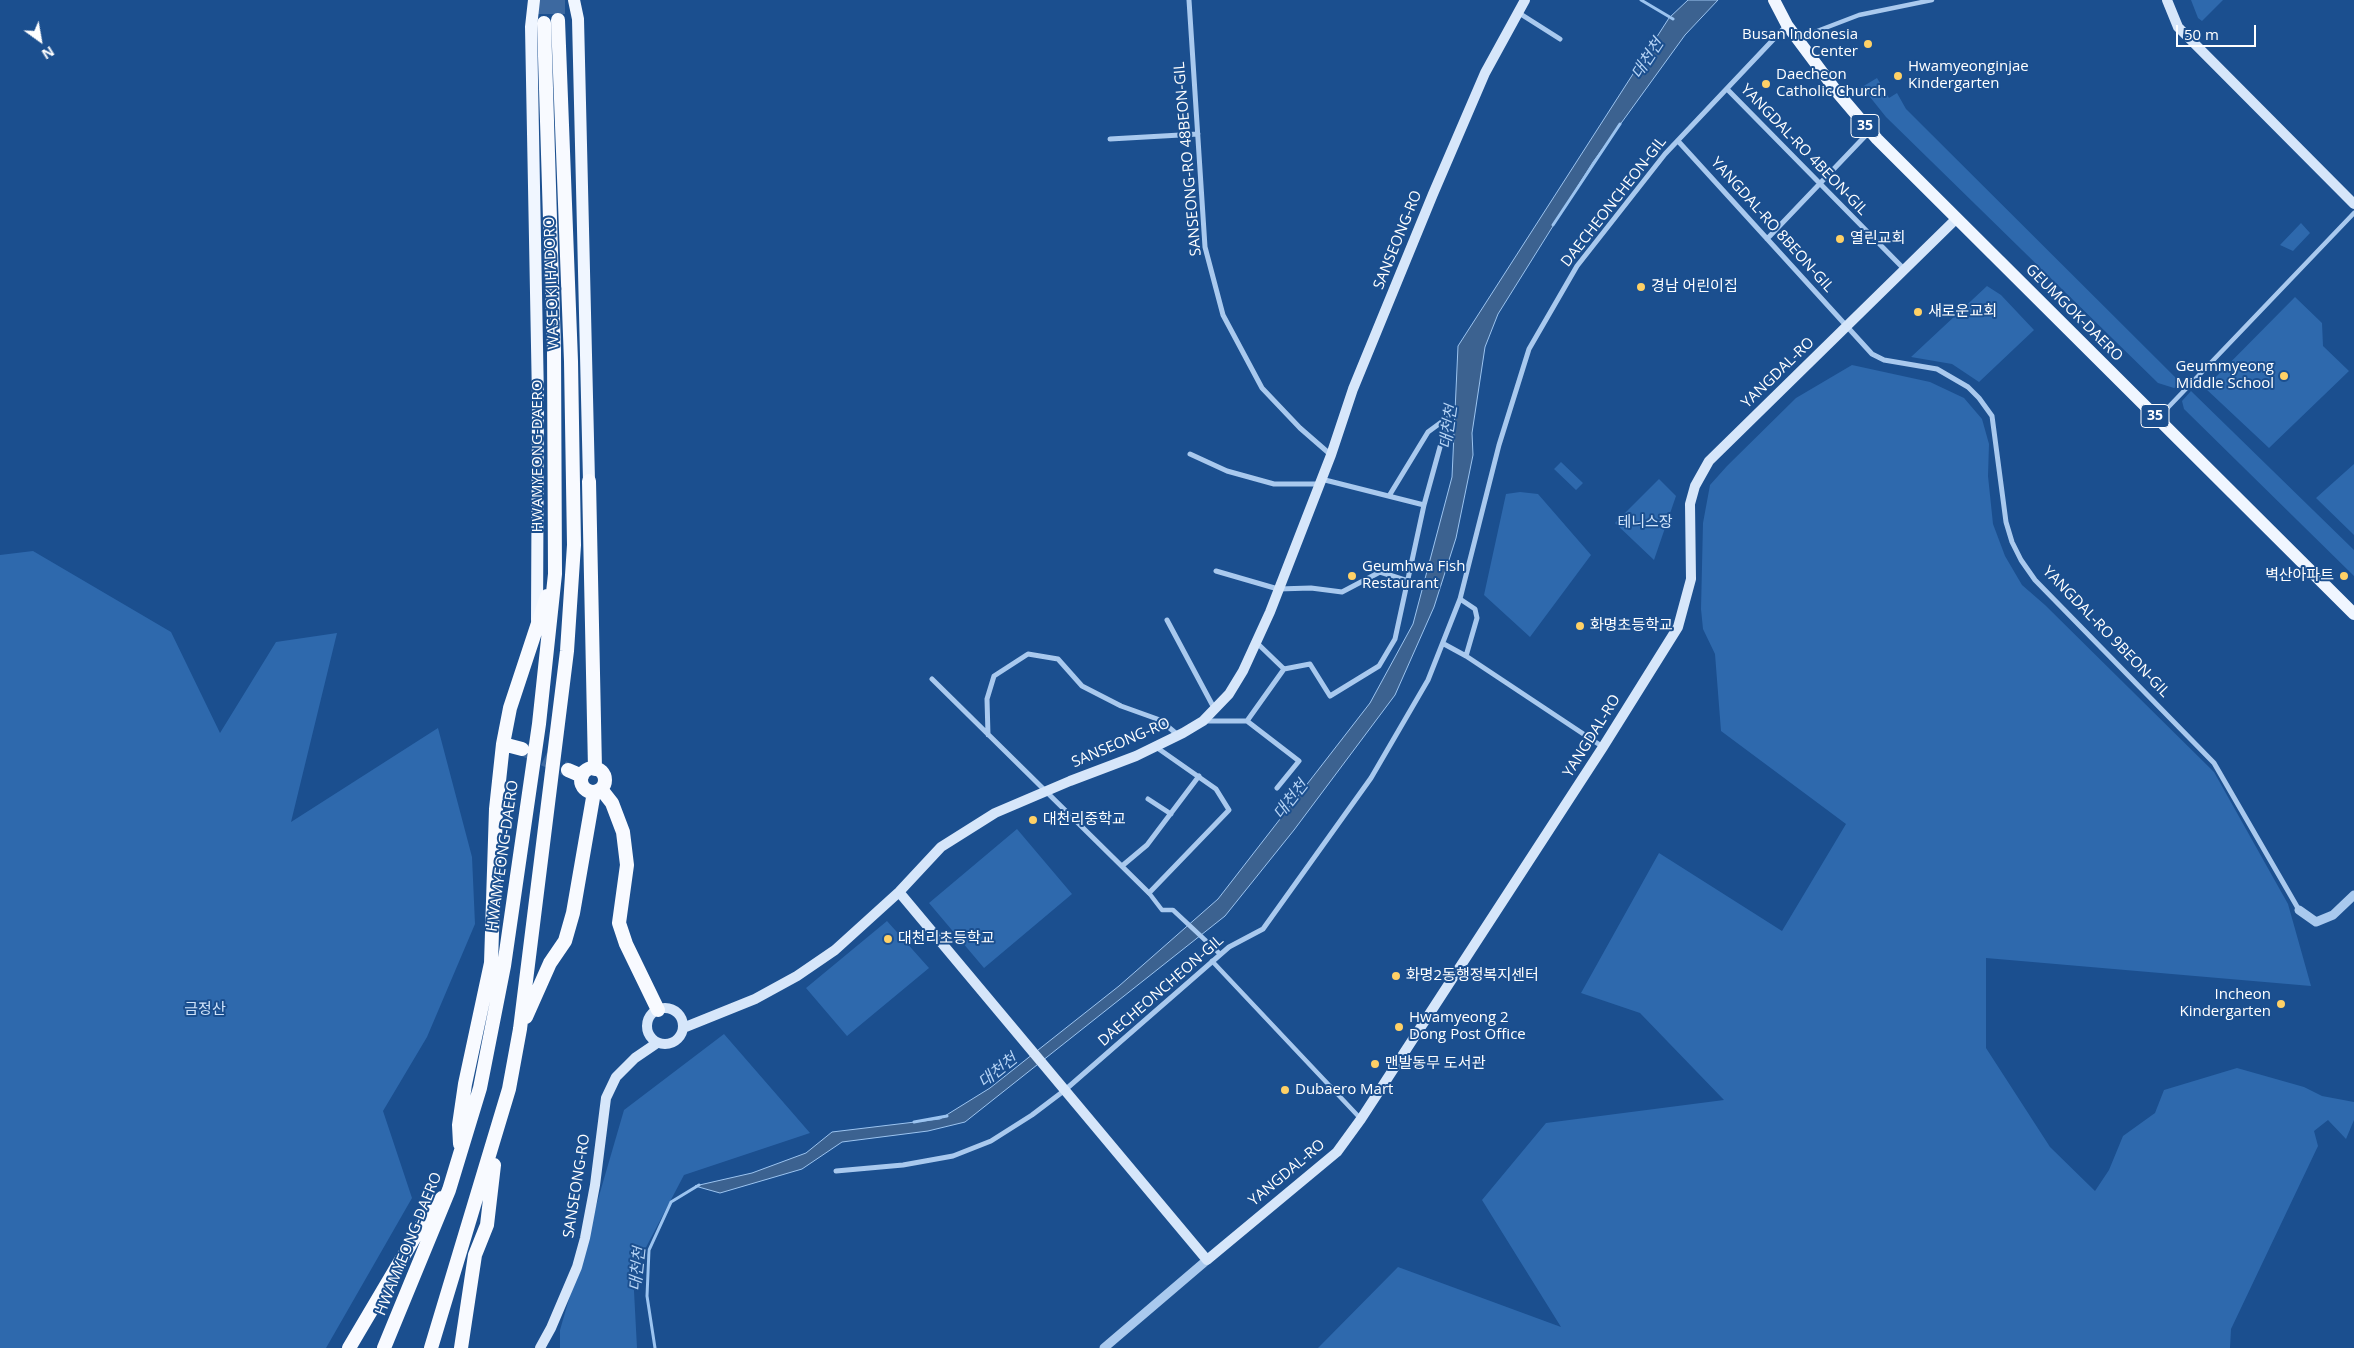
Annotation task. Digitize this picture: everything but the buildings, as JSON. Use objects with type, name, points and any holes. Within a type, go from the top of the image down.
[{"type":"highway","name":"WASEOKJIHADORO","points":[[558,20],[572,361],[574,545]]},
{"type":"highway","name":"WASEOKJIHADORO","points":[[544,23],[554,350]]},
{"type":"highway","name":"HWAMYEONG-DAERO","points":[[384,1348],[449,1190],[460,1158],[480,1088],[504,966],[539,724],[555,574],[554,350]]},
{"type":"highway","points":[[431,1348],[495,1142],[509,1089],[520,1029],[567,651],[574,545],[589,481]]},
{"type":"highway","points":[[589,481],[595,768]]},
{"type":"highway","points":[[460,1158],[459,1125],[465,1084],[491,963],[496,808],[503,744],[510,708],[555,574]]},
{"type":"highway","points":[[503,744],[522,749]]},
{"type":"highway","points":[[520,1029],[550,963],[565,942],[573,913],[588,828],[598,791],[605,778],[602,772],[595,768],[587,770],[582,776]]},
{"type":"highway","points":[[568,770],[582,776]]},
{"type":"highway","points":[[582,776],[584,787],[598,791],[612,803],[623,832],[627,865],[619,923],[626,944],[658,1010]]},
{"type":"highway","points":[[588,828],[596,814],[611,811],[616,813]]},
{"type":"highway","points":[[461,1348],[475,1255],[487,1225],[496,1156],[495,1142]]},
{"type":"highway","points":[[348,1348],[430,1211],[449,1190]]},
{"type":"main road","name":"HWAMYEONG-DAERO","points":[[534,0],[531,27],[538,399],[537,624]]},
{"type":"main road","points":[[574,0],[578,19],[589,481]]},
{"type":"main road","name":"SANSEONG-RO","points":[[683,1028],[755,999],[796,976],[835,950],[899,892],[941,847],[995,813],[1156,747],[1203,721],[1229,694],[1243,671],[1278,589],[1331,456],[1353,389],[1432,194],[1486,72],[1525,0]]},
{"type":"main road","name":"35","points":[[1774,0],[1787,23]]},
{"type":"main road","points":[[2167,0],[2178,28],[2354,204]]},
{"type":"main road","name":"GEUMGOK-DAERO","points":[[1787,23],[1837,92],[1870,131],[2354,614]]},
{"type":"main road","name":"YANGDAL-RO","points":[[1208,1260],[1337,1152],[1361,1119],[1603,747],[1678,627],[1691,579],[1690,504],[1695,486],[1709,461],[1957,218]]},
{"type":"main road","points":[[899,892],[1208,1260]]},
{"type":"main road","points":[[664,1008],[676,1011],[683,1022],[683,1028],[682,1034],[673,1043],[662,1044],[649,1035],[647,1024],[653,1013],[664,1008]]},
{"type":"main road","name":"SANSEONG-RO","points":[[540,1348],[551,1328],[577,1267],[585,1238],[595,1185],[606,1098],[616,1077],[635,1058],[657,1042]]},
{"type":"street","name":"SANSEONG-RO 48BEON-GIL","points":[[1189,0],[1205,247],[1222,315],[1262,388],[1300,428],[1331,456]]},
{"type":"street","points":[[1798,38],[1859,15],[1932,0]]},
{"type":"street","points":[[1519,13],[1560,39]]},
{"type":"street","name":"DAECHEONCHEON-GIL","points":[[836,1171],[903,1165],[953,1156],[991,1141],[1062,1086],[1220,954],[1229,947],[1263,929],[1372,778],[1428,680],[1444,644],[1460,598],[1499,445],[1529,349],[1577,266],[1678,140],[1787,23]]},
{"type":"street","name":"YANGDAL-RO 4BEON-GIL","points":[[1727,89],[1905,270]]},
{"type":"street","points":[[1767,239],[1870,131]]},
{"type":"street","points":[[1110,139],[1198,134]]},
{"type":"street","name":"YANGDAL-RO 8BEON-GIL","points":[[1678,140],[1847,327]]},
{"type":"street","points":[[2158,419],[2354,213]]},
{"type":"street","name":"YANGDAL-RO 9BEON-GIL","points":[[1847,327],[1872,354],[1884,360],[1938,369],[1968,387],[1979,398],[1992,416],[2006,522],[2012,542],[2021,560],[2035,580],[2214,763],[2299,910],[2316,922],[2333,915],[2354,895]]},
{"type":"street","points":[[1246,722],[1284,669],[1310,664],[1330,696],[1379,666],[1395,639],[1424,505],[1448,418],[1428,432],[1389,496]]},
{"type":"street","points":[[1190,454],[1227,471],[1274,484],[1320,482],[1424,505]]},
{"type":"street","points":[[1216,571],[1278,589],[1311,588],[1342,592],[1380,572],[1408,581]]},
{"type":"street","points":[[1460,598],[1476,609],[1478,618],[1466,656]]},
{"type":"street","points":[[1167,620],[1215,709]]},
{"type":"street","points":[[1256,642],[1284,669]]},
{"type":"street","points":[[1444,644],[1466,656],[1603,747]]},
{"type":"street","points":[[988,735],[988,699],[994,676],[1028,654],[1058,659],[1082,686],[1121,706],[1160,720],[1179,735]]},
{"type":"street","points":[[932,679],[1149,893],[1162,910],[1173,910],[1220,954]]},
{"type":"street","points":[[1203,721],[1246,722],[1299,761],[1277,788]]},
{"type":"street","points":[[1149,893],[1229,810],[1216,788],[1156,747]]},
{"type":"street","points":[[1122,866],[1147,845],[1199,776]]},
{"type":"street","points":[[1148,799],[1170,814]]},
{"type":"street","points":[[1212,961],[1361,1119]]},
{"type":"street","name":"YANGDAL-RO","points":[[1104,1348],[1208,1260]]},
{"type":"green space","points":[[2191,0],[2223,0],[2202,21],[2198,18]]},
{"type":"green space","points":[[1877,78],[1889,98],[1897,93],[1906,109],[2182,384],[2174,388],[2158,383],[1886,117],[1862,87]]},
{"type":"green space","points":[[2301,223],[2310,233],[2293,251],[2280,245]]},
{"type":"green space","points":[[1987,286],[2001,295],[2034,330],[1979,382],[1952,364],[1911,357]]},
{"type":"green space","points":[[2295,297],[2322,323],[2323,346],[2349,371],[2269,448],[2205,388]]},
{"type":"green space","points":[[1852,365],[1930,382],[1964,398],[1982,419],[1989,444],[1988,476],[1993,524],[2005,556],[2022,585],[2045,605],[2214,772],[2288,904],[2311,986],[1986,958],[1986,1048],[2050,1147],[2095,1191],[2109,1170],[2123,1136],[2155,1113],[2164,1090],[2237,1068],[2304,1087],[2322,1096],[2354,1102],[2354,1120],[2346,1139],[2328,1120],[2314,1131],[2318,1146],[2231,1329],[2230,1348],[1318,1348],[1398,1267],[1561,1327],[1482,1200],[1546,1123],[1724,1100],[1640,1013],[1581,993],[1659,853],[1782,931],[1846,824],[1721,731],[1715,654],[1703,629],[1701,609],[1703,523],[1710,485],[1796,398]]},
{"type":"green space","points":[[2191,391],[2354,550],[2354,576],[2184,409],[2182,401]]},
{"type":"green space","points":[[1561,462],[1583,483],[1576,490],[1554,469]]},
{"type":"green space","points":[[2354,464],[2354,535],[2316,498]]},
{"type":"green space","name":"테니스장","points":[[1659,479],[1676,496],[1654,560],[1615,523]]},
{"type":"green space","points":[[1520,492],[1538,494],[1591,555],[1530,637],[1484,595],[1506,494]]},
{"type":"green space","name":"금정산","points":[[33,551],[171,632],[220,733],[276,642],[337,633],[291,822],[438,728],[472,857],[475,924],[427,1037],[383,1111],[412,1198],[326,1348],[0,1348],[0,555]]},
{"type":"green space","points":[[1017,829],[1072,894],[984,968],[929,903]]},
{"type":"green space","points":[[887,921],[929,968],[847,1036],[806,988]]},
{"type":"green space","points":[[724,1034],[810,1133],[684,1175],[633,1272],[637,1348],[560,1348],[560,1330],[624,1110]]},
{"type":"water","name":"대천천","points":[[1688,0],[1718,0],[1685,35],[1593,162],[1498,314],[1485,347],[1472,433],[1473,455],[1456,538],[1434,607],[1395,695],[1294,830],[1225,916],[965,1122],[928,1131],[842,1142],[802,1169],[720,1193],[695,1186],[752,1173],[806,1153],[832,1132],[940,1119],[990,1088],[1119,986],[1218,899],[1370,703],[1413,624],[1452,477],[1458,346],[1669,18]]},
{"type":"waterway","points":[[1641,0],[1673,19]]},
{"type":"waterway","name":"대천천","points":[[1553,225],[1620,124]]},
{"type":"waterway","name":"대천천","points":[[914,1122],[947,1116]]},
{"type":"waterway","name":"대천천","points":[[655,1348],[647,1296],[649,1250],[671,1202],[699,1185]]},
{"type":"tunnel","points":[[544,0],[544,23]]},
{"type":"tunnel","points":[[558,0],[558,20]]},
{"type":"tunnel","points":[[525,750],[568,770]]},
{"type":"place","name":"Busan Indonesia Center","points":[[1868,44]]},
{"type":"place","name":"Hwamyeonginjae Kindergarten","points":[[1898,76]]},
{"type":"place","name":"Daecheon Catholic Church","points":[[1766,84]]},
{"type":"place","name":"열린교회","points":[[1840,239]]},
{"type":"place","name":"경남 어린이집","points":[[1641,287]]},
{"type":"place","name":"새로운교회","points":[[1918,312]]},
{"type":"place","name":"Geummyeong Middle School","points":[[2284,376]]},
{"type":"place","name":"Geumhwa Fish Restaurant","points":[[1352,576]]},
{"type":"place","name":"벽산아파트","points":[[2344,576]]},
{"type":"place","name":"화명초등학교","points":[[1580,626]]},
{"type":"place","name":"대천리중학교","points":[[1033,820]]},
{"type":"place","name":"대천리초등학교","points":[[888,939]]},
{"type":"place","name":"화명2동행정복지센터","points":[[1396,976]]},
{"type":"place","name":"Incheon Kindergarten","points":[[2281,1004]]},
{"type":"place","name":"Hwamyeong 2 Dong Post Office","points":[[1399,1027]]},
{"type":"place","name":"맨발동무 도서관","points":[[1375,1064]]},
{"type":"place","name":"Dubaero Mart","points":[[1285,1090]]}]
